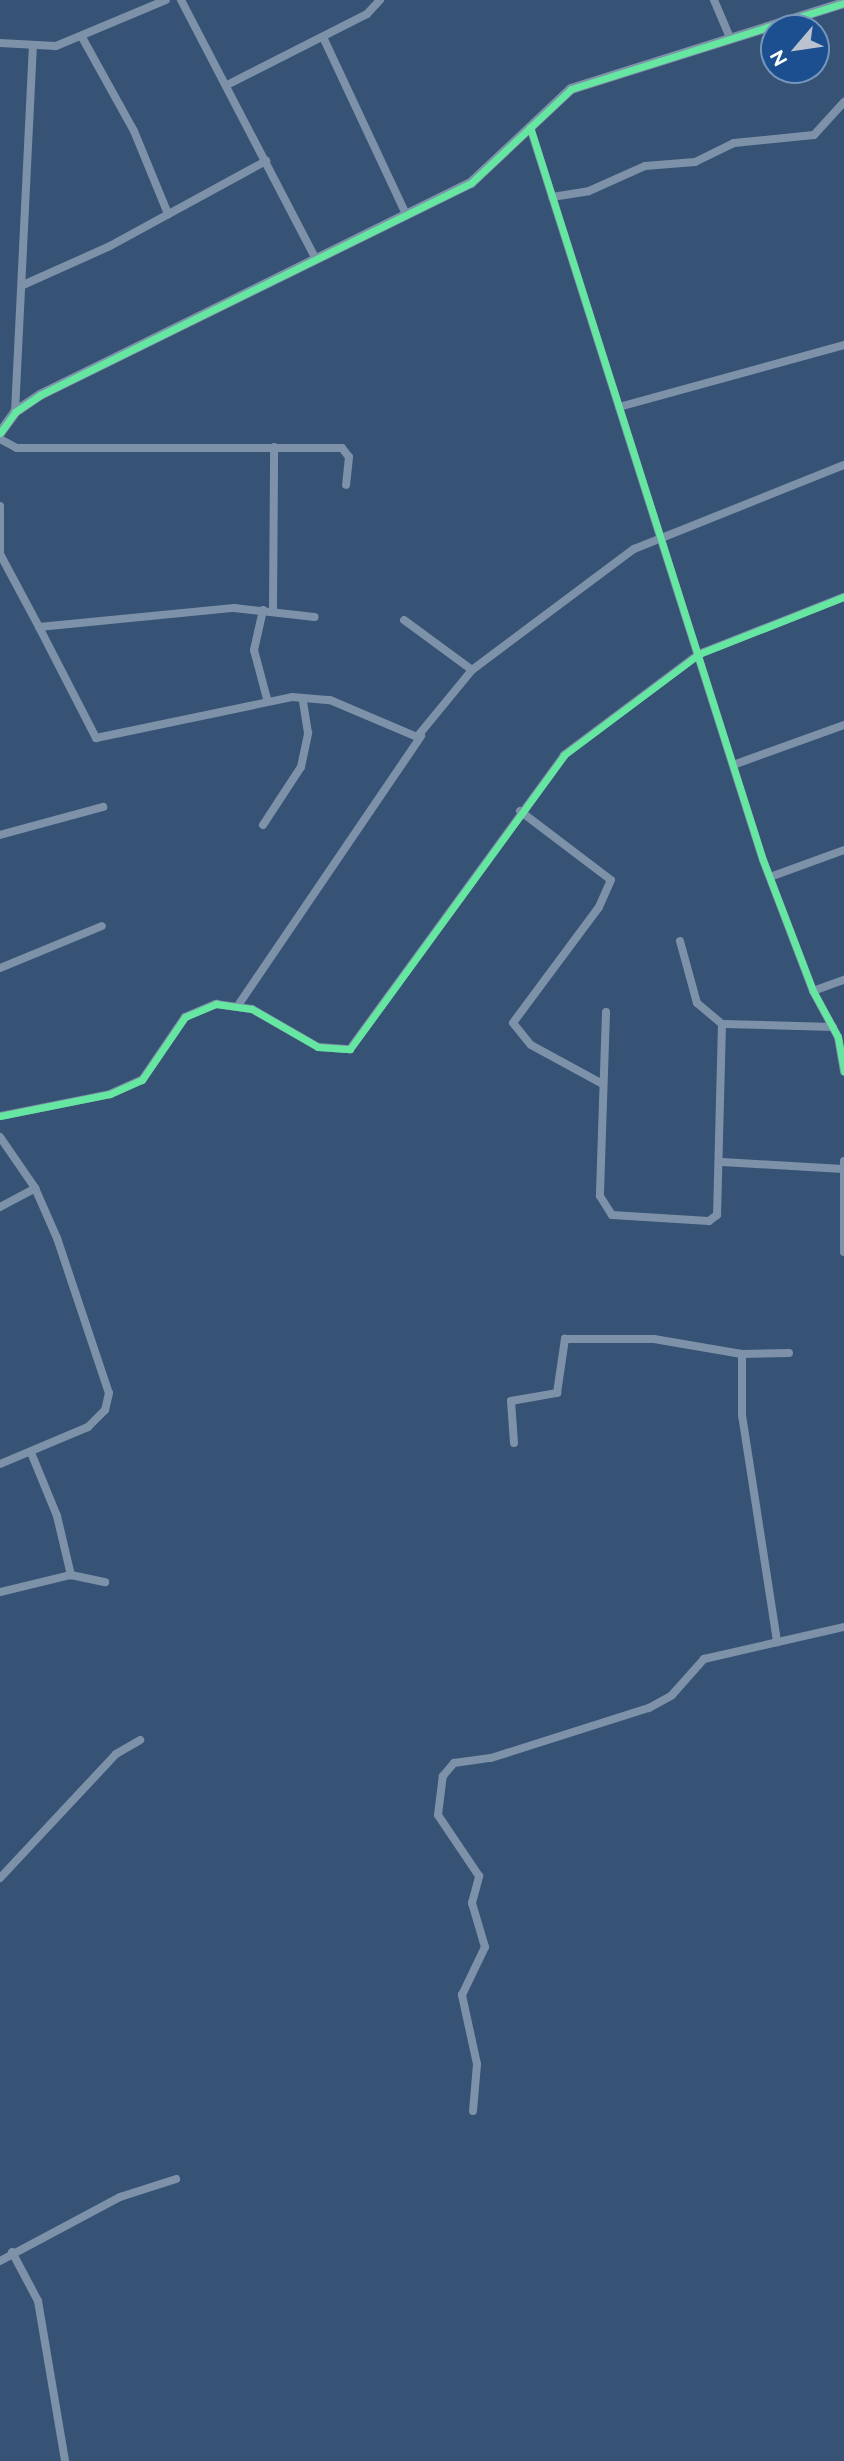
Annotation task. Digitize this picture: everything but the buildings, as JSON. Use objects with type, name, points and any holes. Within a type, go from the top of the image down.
[{"type":"street","points":[[0,43],[33,48],[83,39],[166,0]]},
{"type":"street","points":[[181,0],[229,84],[315,257]]},
{"type":"street","points":[[229,84],[323,37],[380,0]]},
{"type":"street","points":[[714,0],[729,36]]},
{"type":"street","points":[[0,433],[15,412],[315,257],[481,176],[571,89],[729,36],[844,3]]},
{"type":"street","points":[[323,37],[406,214]]},
{"type":"street","points":[[83,39],[134,131],[168,214]]},
{"type":"street","points":[[15,412],[33,48]]},
{"type":"street","points":[[552,197],[589,191],[645,166],[695,162],[734,143],[814,135],[844,102]]},
{"type":"street","points":[[530,127],[770,877],[813,991],[833,1027],[844,1071]]},
{"type":"street","points":[[23,285],[168,214],[266,161]]},
{"type":"street","points":[[619,407],[844,345]]},
{"type":"street","points":[[0,439],[17,447],[342,448],[349,457],[346,485]]},
{"type":"street","points":[[274,447],[274,610]]},
{"type":"street","points":[[239,1004],[421,736],[472,670],[634,549],[702,527],[816,471],[844,465]]},
{"type":"street","points":[[0,506],[0,555],[96,738],[267,699],[330,700],[421,736]]},
{"type":"street","points":[[0,1116],[125,1089],[142,1080],[185,1017],[216,1004],[239,1004],[318,1047],[350,1049],[520,811],[564,755],[699,654],[844,597]]},
{"type":"street","points":[[263,610],[254,650],[267,699]]},
{"type":"street","points":[[39,627],[145,612],[274,610],[314,617]]},
{"type":"street","points":[[404,620],[472,670]]},
{"type":"street","points":[[263,825],[301,766],[308,733],[303,701]]},
{"type":"street","points":[[733,765],[844,725]]},
{"type":"street","points":[[0,835],[103,807]]},
{"type":"street","points":[[520,811],[611,880],[600,907],[513,1023],[531,1045],[601,1083]]},
{"type":"street","points":[[770,877],[844,850]]},
{"type":"street","points":[[0,968],[102,926]]},
{"type":"street","points":[[680,941],[697,1003],[722,1024],[833,1027]]},
{"type":"street","points":[[813,991],[844,980]]},
{"type":"street","points":[[606,1012],[601,1083],[600,1196],[612,1215],[709,1221],[720,1204],[722,1024]]},
{"type":"street","points":[[0,1137],[35,1188],[109,1393],[105,1410],[88,1427],[32,1455],[0,1464]]},
{"type":"street","points":[[722,1162],[844,1165],[844,1252]]},
{"type":"street","points":[[0,1207],[35,1188]]},
{"type":"street","points":[[514,1443],[512,1401],[557,1393],[565,1339],[654,1339],[742,1354],[789,1353]]},
{"type":"street","points":[[742,1354],[742,1415],[776,1642]]},
{"type":"street","points":[[32,1455],[57,1516],[71,1575]]},
{"type":"street","points":[[0,1592],[71,1575],[105,1581]]},
{"type":"street","points":[[473,2112],[477,2064],[462,1994],[485,1947],[472,1903],[479,1876],[439,1815],[443,1776],[454,1763],[491,1758],[649,1708],[672,1695],[704,1659],[844,1627]]},
{"type":"street","points":[[0,1878],[116,1754],[140,1740]]},
{"type":"street","points":[[0,2261],[12,2252],[120,2197],[176,2179]]},
{"type":"street","points":[[12,2252],[38,2301],[65,2461]]},
{"type":"cycle path","points":[[0,433],[15,412],[40,395],[471,183],[571,89],[844,3]]},
{"type":"cycle path","points":[[530,127],[763,860],[813,991],[838,1037],[844,1071]]},
{"type":"cycle path","points":[[0,1116],[110,1094],[142,1080],[185,1017],[216,1004],[252,1009],[318,1047],[350,1049],[564,755],[699,654],[844,597]]}]
